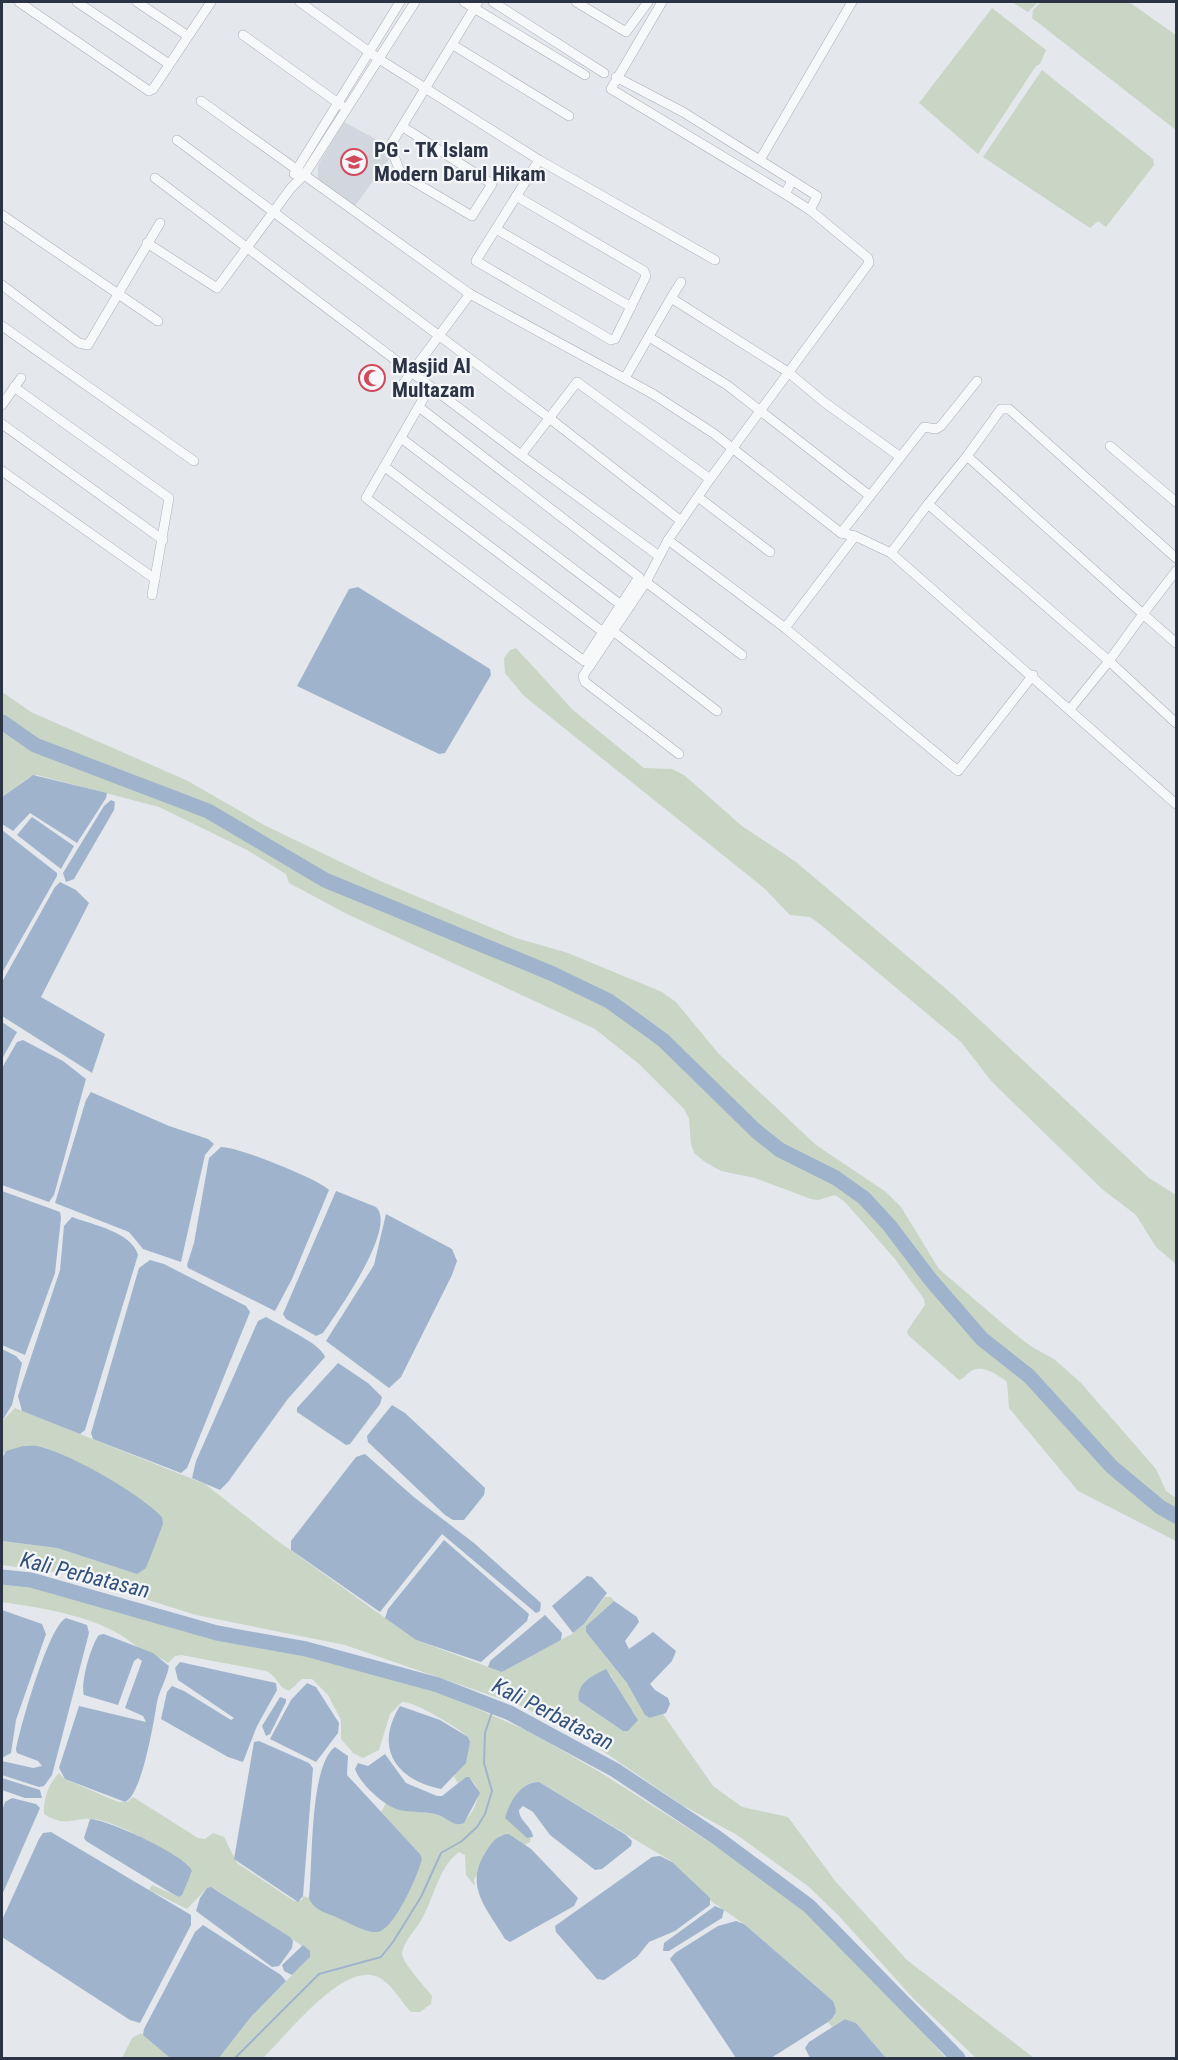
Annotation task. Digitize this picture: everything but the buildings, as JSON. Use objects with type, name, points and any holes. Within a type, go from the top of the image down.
[{"type":"street","points":[[19,2],[149,91],[153,89],[170,64],[208,3]]},
{"type":"street","points":[[77,2],[170,64]]},
{"type":"street","points":[[137,2],[188,36]]},
{"type":"street","points":[[300,2],[379,59],[539,160],[715,260]]},
{"type":"street","points":[[291,188],[296,169],[400,2]]},
{"type":"street","points":[[147,243],[214,288],[224,282],[291,188],[305,174],[415,2]]},
{"type":"street","points":[[464,2],[476,5],[514,24],[604,73]]},
{"type":"street","points":[[493,2],[514,24],[585,75]]},
{"type":"street","points":[[576,2],[624,32],[628,32],[648,2]]},
{"type":"street","points":[[662,2],[611,89],[789,186],[814,204],[868,258],[869,263],[710,479],[668,540],[646,582],[583,676],[585,682],[679,754]]},
{"type":"street","points":[[761,158],[852,2]]},
{"type":"street","points":[[403,127],[492,184],[472,216],[401,174],[391,143],[403,127],[425,86],[453,45],[476,5]]},
{"type":"street","points":[[243,35],[346,108]]},
{"type":"street","points":[[453,45],[568,116]]},
{"type":"street","points":[[616,77],[761,158],[789,186],[817,196],[814,204]]},
{"type":"street","points":[[201,101],[470,294],[625,378],[678,410],[732,448],[841,533],[855,536],[891,553],[1071,708],[1176,804]]},
{"type":"street","points":[[177,140],[548,417],[681,521]]},
{"type":"street","points":[[516,196],[644,271],[646,276],[615,339],[611,340],[478,263],[477,259],[516,196],[539,160]]},
{"type":"street","points":[[155,178],[430,387],[659,556]]},
{"type":"street","points":[[2,215],[158,321]]},
{"type":"street","points":[[2,285],[79,343],[88,345],[160,223]]},
{"type":"street","points":[[496,228],[631,307]]},
{"type":"street","points":[[625,378],[681,282]]},
{"type":"street","points":[[397,392],[470,294]]},
{"type":"street","points":[[671,298],[788,372],[824,402],[898,456]]},
{"type":"street","points":[[2,326],[194,461]]},
{"type":"street","points":[[649,337],[727,385],[870,496]]},
{"type":"street","points":[[2,405],[21,378]]},
{"type":"street","points":[[841,533],[898,456],[924,427],[936,429],[941,426],[977,381]]},
{"type":"street","points":[[521,455],[577,382],[710,479]]},
{"type":"street","points":[[14,387],[169,498],[152,595]]},
{"type":"street","points":[[418,407],[639,577],[584,661],[366,498],[385,467],[418,407],[430,387]]},
{"type":"street","points":[[891,553],[1001,409],[1009,409],[1176,558]]},
{"type":"street","points":[[2,424],[163,540]]},
{"type":"street","points":[[401,438],[621,605]]},
{"type":"street","points":[[1110,446],[1176,502]]},
{"type":"street","points":[[967,456],[1176,643]]},
{"type":"street","points":[[385,467],[603,632]]},
{"type":"street","points":[[2,471],[155,579]]},
{"type":"street","points":[[698,497],[770,552]]},
{"type":"street","points":[[928,504],[1109,661],[1176,723]]},
{"type":"street","points":[[785,628],[855,536]]},
{"type":"street","points":[[668,540],[785,628],[958,771],[1033,675]]},
{"type":"street","points":[[1071,708],[1176,572]]},
{"type":"street","points":[[646,582],[742,655]]},
{"type":"street","points":[[613,631],[717,711]]},
{"type":"shaded area","name":"PG - TK Islam Modern Darul Hikam","points":[[344,122],[385,144],[390,158],[354,207],[318,183],[318,165]]},
{"type":"green space","points":[[1012,2],[1038,2],[1028,12]]},
{"type":"green space","points":[[1041,2],[1129,2],[1176,35],[1176,130],[1032,18],[1033,10]]},
{"type":"green space","points":[[992,8],[1046,50],[1040,64],[1036,66],[978,154],[919,103]]},
{"type":"green space","points":[[1042,70],[1153,159],[1154,165],[1106,227],[1098,221],[1090,228],[983,157]]},
{"type":"green space","points":[[516,648],[573,710],[644,768],[672,769],[684,775],[742,826],[796,862],[952,994],[1149,1178],[1176,1195],[1176,1264],[1156,1247],[1136,1215],[1102,1189],[992,1082],[961,1042],[821,925],[810,917],[790,915],[764,888],[524,696],[505,673],[504,658],[510,650]]},
{"type":"green space","points":[[2,692],[31,712],[188,781],[264,825],[378,880],[516,938],[568,953],[662,992],[676,1002],[718,1053],[816,1145],[886,1192],[901,1207],[939,1269],[1015,1334],[1054,1359],[1081,1383],[1156,1469],[1166,1491],[1176,1498],[1176,1541],[1078,1491],[1009,1408],[1007,1382],[995,1374],[980,1369],[971,1371],[959,1380],[908,1335],[907,1331],[925,1305],[924,1299],[895,1259],[845,1202],[835,1195],[818,1200],[811,1199],[755,1178],[721,1171],[705,1162],[695,1154],[691,1145],[689,1119],[684,1109],[639,1064],[595,1029],[347,914],[289,883],[286,874],[247,850],[159,807],[37,775],[29,777],[2,797]]},
{"type":"green space","points":[[15,1408],[205,1484],[275,1539],[416,1640],[502,1672],[572,1634],[584,1624],[605,1597],[611,1597],[614,1601],[586,1626],[586,1632],[627,1683],[650,1718],[663,1714],[713,1786],[742,1807],[788,1817],[836,1882],[907,1960],[1034,2058],[976,2058],[913,1998],[839,1916],[809,1887],[737,1835],[682,1805],[588,1741],[519,1705],[345,1645],[196,1615],[62,1573],[2,1565],[2,1541],[57,1548],[137,1574],[162,1517],[130,1492],[87,1467],[6,1451],[2,1455],[2,1421]],"holes":[[[611,1675],[621,1697],[636,1716],[628,1731],[623,1731],[579,1701]]]},
{"type":"green space","points":[[2,1581],[52,1589],[163,1625],[336,1661],[428,1687],[530,1732],[603,1774],[733,1857],[801,1905],[853,1956],[946,2058],[886,2058],[856,2023],[845,2019],[832,2027],[828,2022],[835,2016],[833,2001],[744,1924],[711,1901],[671,1861],[539,1782],[521,1789],[513,1800],[506,1818],[531,1839],[530,1842],[525,1845],[509,1834],[499,1836],[474,1880],[475,1886],[466,1875],[465,1855],[459,1852],[446,1867],[423,1916],[404,1947],[403,1958],[432,1996],[431,2004],[420,2012],[411,2012],[386,1982],[375,1976],[361,1975],[330,1991],[263,2058],[219,2058],[250,2018],[310,1957],[310,1951],[215,1889],[207,1888],[187,1909],[149,1890],[152,1885],[179,1897],[192,1872],[184,1862],[116,1825],[94,1819],[64,1821],[44,1814],[46,1797],[55,1777],[59,1773],[65,1779],[118,1802],[127,1802],[133,1797],[198,1838],[205,1839],[213,1833],[224,1837],[237,1863],[294,1901],[302,1900],[303,1896],[309,1898],[317,1908],[368,1931],[422,1860],[420,1854],[381,1812],[386,1803],[404,1810],[438,1815],[460,1825],[474,1807],[478,1793],[473,1781],[466,1777],[458,1783],[454,1777],[470,1742],[468,1737],[426,1710],[402,1702],[390,1714],[379,1750],[363,1758],[353,1753],[341,1739],[341,1720],[328,1695],[312,1679],[302,1679],[289,1691],[266,1671],[181,1655],[175,1656],[168,1663],[106,1627],[90,1621],[55,1611],[2,1602]]},
{"type":"green space","points":[[141,2033],[170,2058],[122,2058],[132,2038]]},
{"type":"water","points":[[358,587],[490,669],[491,675],[445,753],[439,754],[297,686],[349,589]]},
{"type":"water","points":[[33,775],[107,793],[77,843],[30,813],[13,831],[2,824],[2,797]]},
{"type":"water","points":[[111,800],[115,802],[114,810],[74,879],[66,882],[63,873],[104,806]]},
{"type":"water","points":[[32,817],[74,846],[61,869],[17,835]]},
{"type":"water","points":[[2,830],[57,873],[57,876],[2,973]]},
{"type":"water","points":[[60,882],[76,890],[89,903],[41,997],[105,1034],[92,1073],[2,1016],[2,982],[55,887]]},
{"type":"water","points":[[2,1022],[17,1032],[2,1059]]},
{"type":"water","points":[[23,1040],[63,1061],[86,1079],[54,1195],[49,1202],[2,1185],[2,1068],[17,1042]]},
{"type":"water","points":[[91,1092],[169,1126],[208,1139],[214,1144],[205,1155],[181,1262],[143,1249],[129,1232],[55,1203],[86,1100]]},
{"type":"water","points":[[221,1147],[277,1164],[329,1190],[292,1279],[275,1311],[188,1268],[187,1265],[194,1243],[209,1158]]},
{"type":"water","points":[[2,1191],[60,1212],[61,1218],[55,1273],[25,1355],[2,1345]]},
{"type":"water","points":[[336,1191],[376,1207],[381,1217],[379,1232],[363,1270],[351,1290],[323,1333],[316,1336],[286,1319],[283,1314]]},
{"type":"water","points":[[386,1214],[452,1249],[457,1261],[401,1377],[389,1388],[326,1341],[374,1265]]},
{"type":"water","points":[[72,1217],[120,1235],[128,1240],[138,1255],[85,1430],[80,1434],[22,1411],[18,1396],[60,1270],[64,1226]]},
{"type":"water","points":[[150,1260],[164,1264],[246,1306],[250,1312],[187,1468],[181,1473],[93,1439],[91,1433],[139,1268]]},
{"type":"water","points":[[266,1317],[316,1346],[325,1357],[287,1400],[220,1490],[192,1478],[196,1461],[258,1321]]},
{"type":"water","points":[[2,1349],[16,1356],[22,1363],[12,1405],[2,1421]]},
{"type":"water","points":[[338,1363],[368,1383],[382,1397],[380,1404],[350,1444],[346,1445],[297,1412],[297,1408]]},
{"type":"water","points":[[392,1405],[405,1413],[485,1488],[484,1495],[464,1520],[453,1520],[445,1515],[368,1442],[367,1436]]},
{"type":"water","points":[[23,1446],[41,1447],[71,1458],[152,1507],[162,1517],[163,1524],[146,1568],[137,1574],[57,1548],[2,1541],[2,1458],[6,1451]]},
{"type":"water","points":[[365,1454],[415,1498],[474,1543],[541,1603],[540,1611],[536,1613],[442,1534],[380,1612],[291,1550],[291,1541],[356,1457]]},
{"type":"water","points":[[444,1540],[529,1614],[527,1621],[481,1662],[416,1640],[385,1618],[388,1609]]},
{"type":"water","points":[[587,1576],[592,1577],[607,1593],[584,1624],[573,1633],[552,1606]]},
{"type":"water","points":[[614,1601],[637,1617],[639,1622],[625,1641],[629,1649],[653,1632],[676,1651],[672,1661],[650,1684],[668,1698],[670,1704],[666,1713],[650,1718],[645,1715],[627,1683],[586,1632],[586,1626]]},
{"type":"water","points":[[2,1610],[42,1624],[46,1634],[16,1720],[11,1753],[2,1758]]},
{"type":"water","points":[[545,1615],[562,1633],[561,1640],[502,1672],[488,1667],[490,1661]]},
{"type":"water","points":[[66,1618],[87,1625],[89,1633],[52,1775],[44,1786],[39,1787],[2,1775],[2,1761],[33,1768],[42,1766],[38,1761],[17,1753],[16,1750],[29,1700],[44,1657],[59,1625]]},
{"type":"water","points":[[104,1634],[153,1653],[169,1666],[157,1702],[142,1772],[137,1786],[125,1802],[65,1779],[59,1768],[79,1706],[146,1722],[143,1716],[125,1708],[142,1661],[138,1658],[134,1661],[118,1705],[84,1695],[85,1674],[90,1655],[99,1635]]},
{"type":"water","points":[[180,1662],[276,1683],[277,1690],[257,1726],[243,1762],[228,1757],[161,1719],[167,1692],[172,1686],[231,1720],[234,1718],[178,1680],[175,1668]]},
{"type":"water","points":[[606,1669],[638,1720],[628,1731],[623,1731],[579,1701],[580,1689],[586,1681]]},
{"type":"water","points":[[307,1683],[316,1687],[339,1723],[338,1733],[316,1762],[270,1739],[291,1700]]},
{"type":"water","points":[[280,1697],[286,1699],[286,1702],[270,1734],[266,1736],[262,1726]]},
{"type":"water","points":[[400,1706],[440,1720],[468,1737],[470,1742],[466,1763],[441,1789],[425,1785],[412,1778],[401,1770],[394,1760],[389,1748],[389,1735],[392,1721]]},
{"type":"water","points":[[259,1741],[309,1763],[313,1768],[303,1896],[298,1902],[234,1859],[254,1742]]},
{"type":"water","points":[[335,1747],[348,1756],[347,1775],[420,1854],[422,1859],[416,1877],[398,1913],[384,1929],[377,1932],[363,1929],[321,1911],[309,1898],[316,1794],[327,1758]]},
{"type":"water","points":[[385,1754],[406,1783],[437,1796],[442,1796],[469,1777],[480,1793],[464,1823],[457,1824],[433,1814],[400,1810],[374,1794],[355,1769],[358,1763],[368,1766]]},
{"type":"water","points":[[2,1778],[40,1790],[42,1798],[25,1798],[2,1790]]},
{"type":"water","points":[[539,1782],[626,1835],[632,1841],[631,1846],[602,1869],[595,1870],[550,1835],[533,1812],[523,1806],[519,1810],[520,1814],[533,1837],[527,1838],[505,1818],[509,1806],[521,1789]]},
{"type":"water","points":[[12,1798],[36,1804],[40,1808],[2,1895],[2,1811],[5,1802]]},
{"type":"water","points":[[90,1819],[113,1825],[146,1839],[186,1864],[192,1871],[182,1895],[179,1897],[173,1894],[86,1841],[84,1838]]},
{"type":"water","points":[[51,1832],[191,1915],[191,1925],[140,2023],[130,2020],[2,1937],[2,1920],[39,1839],[43,1833]]},
{"type":"water","points":[[509,1834],[531,1849],[578,1898],[574,1906],[510,1942],[505,1939],[485,1906],[477,1886],[480,1863],[487,1850],[499,1837]]},
{"type":"water","points":[[660,1856],[672,1862],[710,1898],[710,1905],[675,1931],[649,1942],[637,1957],[604,1980],[597,1979],[556,1932],[555,1926],[652,1857]]},
{"type":"water","points":[[211,1887],[290,1937],[293,1941],[292,1948],[279,1966],[272,1967],[196,1911],[200,1898],[207,1888]]},
{"type":"water","points":[[715,1906],[724,1910],[722,1918],[669,1951],[663,1951],[664,1943]]},
{"type":"water","points":[[736,1921],[744,1924],[833,2001],[835,2008],[835,2015],[828,2022],[771,2058],[736,2058],[670,1959],[675,1953],[718,1926]]},
{"type":"water","points":[[203,1925],[281,1975],[286,1981],[250,2018],[219,2058],[170,2058],[143,2035],[144,2029],[195,1932]]},
{"type":"water","points":[[303,1945],[310,1951],[310,1957],[292,1975],[284,1971],[282,1965]]},
{"type":"water","points":[[845,2019],[856,2023],[886,2058],[810,2058],[805,2048],[809,2042]]},
{"type":"waterway","points":[[2,722],[35,745],[208,811],[325,880],[553,974],[609,1001],[663,1040],[756,1131],[780,1150],[836,1178],[864,1198],[889,1225],[930,1279],[982,1339],[1029,1376],[1112,1467],[1160,1507],[1176,1516]]},
{"type":"waterway","name":"Kali Perbatasan","points":[[2,1577],[31,1580],[217,1633],[306,1649],[438,1685],[510,1713],[615,1770],[716,1837],[809,1906],[958,2058]]},
{"type":"waterway","points":[[235,2058],[319,1974],[381,1957],[393,1942],[421,1897],[441,1853],[462,1841],[477,1827],[485,1814],[492,1791],[484,1763],[485,1733],[494,1706]]},
{"type":"place","name":"PG - TK Islam Modern Darul Hikam","points":[[354,162]]},
{"type":"place","name":"Masjid Al Multazam","points":[[372,378]]}]
